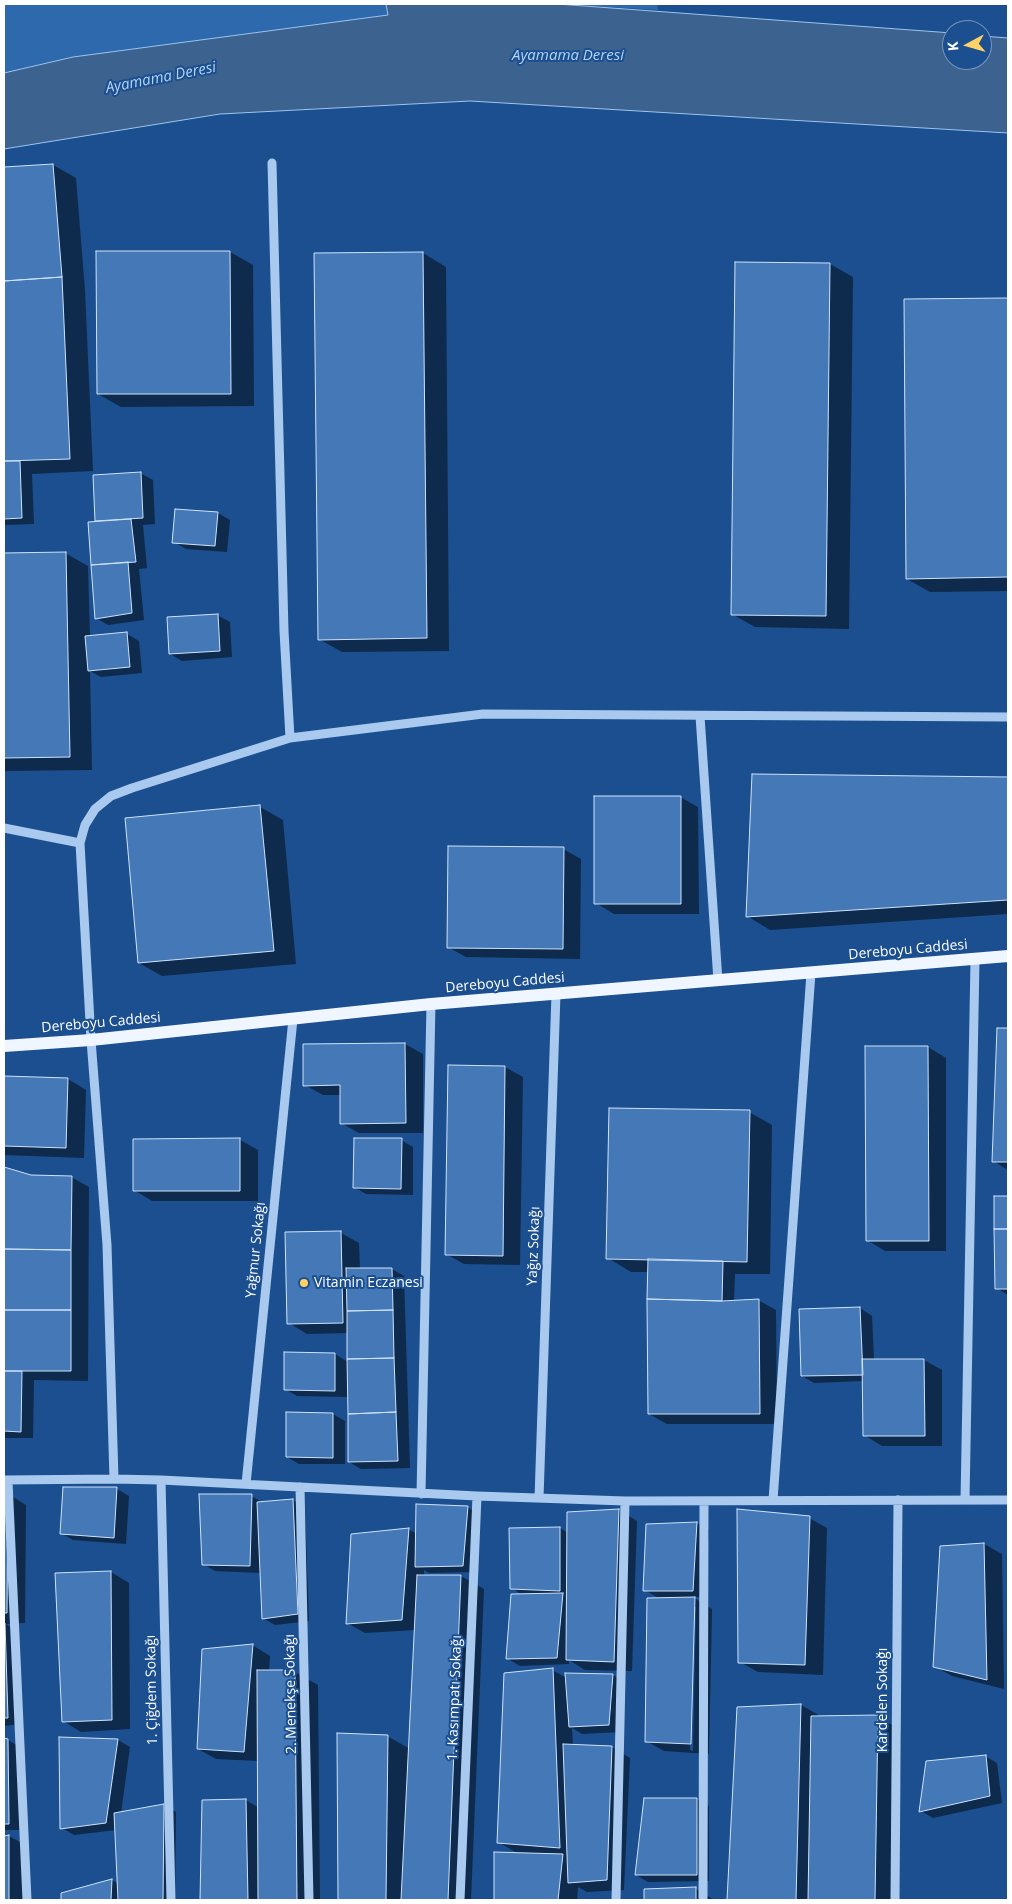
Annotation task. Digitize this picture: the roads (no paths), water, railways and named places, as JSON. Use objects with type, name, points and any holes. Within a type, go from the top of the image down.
[{"type":"main road","name":"Dereboyu Caddesi","points":[[4,1046],[91,1040],[431,1004],[1008,956]]},
{"type":"street","points":[[272,163],[284,631],[290,738]]},
{"type":"street","points":[[114,1479],[107,1245],[91,1040],[80,843],[85,825],[96,809],[111,796],[290,738],[483,714],[1008,717]]},
{"type":"street","points":[[700,716],[718,981]]},
{"type":"street","points":[[4,828],[80,843]]},
{"type":"street","points":[[965,1500],[975,960]]},
{"type":"street","points":[[774,1500],[811,973]]},
{"type":"street","name":"Yağız Sokağı","points":[[539,1498],[556,994]]},
{"type":"street","points":[[421,1494],[431,1004]]},
{"type":"street","name":"Yağmur Sokağı","points":[[246,1484],[293,1019]]},
{"type":"street","points":[[26,1900],[6,1481],[161,1480],[421,1494],[625,1501],[1008,1500]]},
{"type":"street","name":"1. Çiğdem Sokağı","points":[[161,1480],[171,1900]]},
{"type":"street","name":"2. Menekşe Sokağı","points":[[300,1487],[309,1900]]},
{"type":"street","name":"1. Kasımpatı Sokağı","points":[[460,1900],[477,1496]]},
{"type":"street","name":"Kardelen Sokağı","points":[[896,1900],[898,1500]]},
{"type":"street","points":[[616,1900],[625,1501]]},
{"type":"street","points":[[703,1900],[704,1501]]},
{"type":"water","name":"Ayamama Deresi","points":[[386,4],[557,4],[942,32],[942,70],[992,70],[992,37],[1008,38],[1008,133],[470,101],[220,114],[4,149],[4,73],[73,57],[388,15]]},
{"type":"place","name":"Vitamin Eczanesi","points":[[304,1283]]}]
